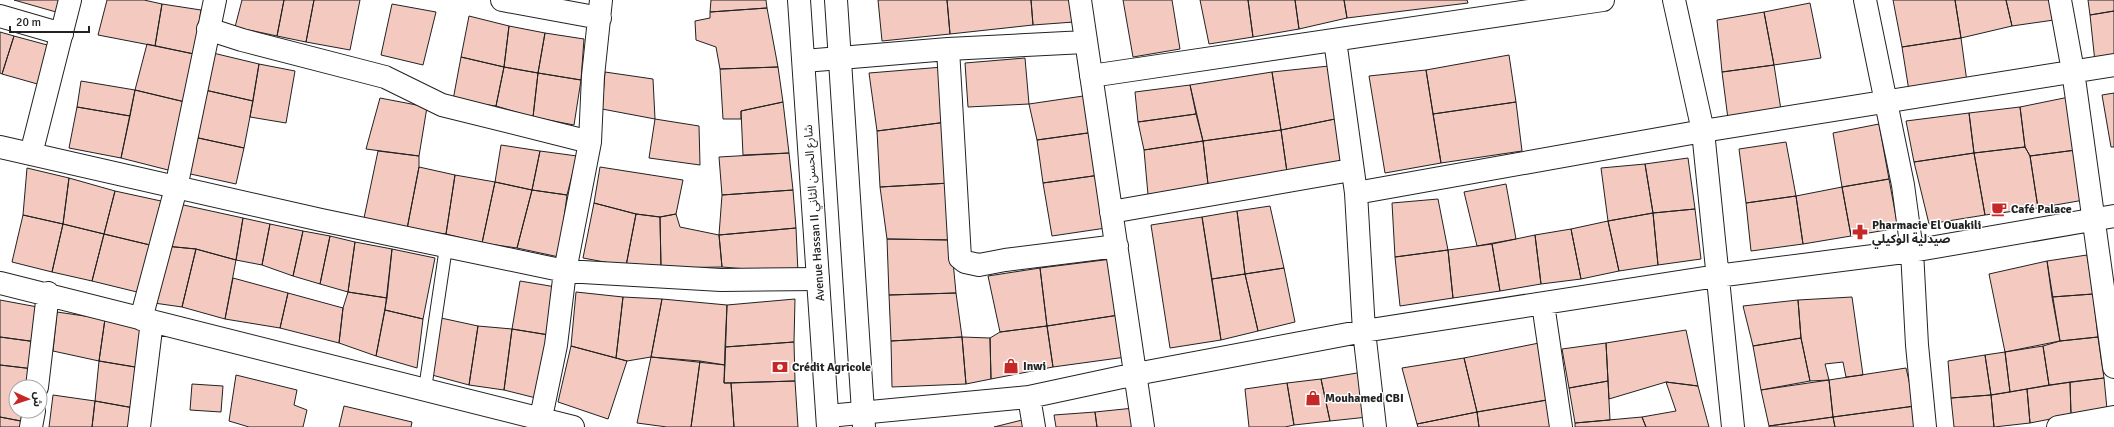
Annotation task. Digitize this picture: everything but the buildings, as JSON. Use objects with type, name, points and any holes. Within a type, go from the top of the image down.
[{"type":"street","points":[[31,154],[70,0]]},
{"type":"street","points":[[139,427],[147,320],[215,0]]},
{"type":"street","points":[[502,0],[601,9],[593,76],[590,142],[565,271],[556,345],[540,423]]},
{"type":"street","name":"Avenue Hassan II شارع الحسن الثاني","points":[[799,0],[828,421]]},
{"type":"street","points":[[836,0],[863,419]]},
{"type":"street","points":[[1080,0],[1143,427]]},
{"type":"street","points":[[1674,0],[1703,131],[1732,427]]},
{"type":"street","points":[[1865,0],[1903,185],[1912,250],[1917,345],[1925,427]]},
{"type":"street","points":[[2060,0],[2073,71],[2104,217],[2114,367]]},
{"type":"street","points":[[1091,76],[1335,40],[1478,9],[1593,1]]},
{"type":"street","points":[[0,16],[62,34]]},
{"type":"street","points":[[208,29],[242,40],[385,77],[442,105],[590,142]]},
{"type":"street","points":[[1335,40],[1351,170],[1356,193],[1364,331],[1375,427]]},
{"type":"street","points":[[804,61],[948,49],[1085,42]]},
{"type":"street","points":[[948,49],[960,258],[965,262],[979,265],[1005,260],[1117,246]]},
{"type":"street","points":[[1356,193],[1703,131],[1886,103],[2114,65]]},
{"type":"street","points":[[0,147],[176,188],[446,247],[565,271],[721,280],[818,279]]},
{"type":"street","points":[[1111,212],[1351,170]]},
{"type":"street","points":[[828,421],[863,419],[1029,397],[1136,374],[1364,331],[1717,276],[1912,250],[2104,217]]},
{"type":"street","points":[[0,283],[425,389],[540,423],[573,427]]},
{"type":"street","points":[[38,379],[48,294]]},
{"type":"street","points":[[1543,304],[1561,427]]},
{"type":"street","points":[[1029,397],[1034,427]]},
{"type":"street","points":[[2058,427],[2114,417]]},
{"type":"lane","points":[[425,389],[446,247]]},
{"type":"place","name":"Café Palace","points":[[1999,209]]},
{"type":"place","name":"Pharmacie El Ouakili صيدلية الوكيلي","points":[[1860,232]]},
{"type":"place","name":"Inwi","points":[[1011,366]]},
{"type":"place","name":"Crédit Agricole","points":[[780,367]]},
{"type":"place","name":"Mouhamed CBI","points":[[1313,398]]}]
